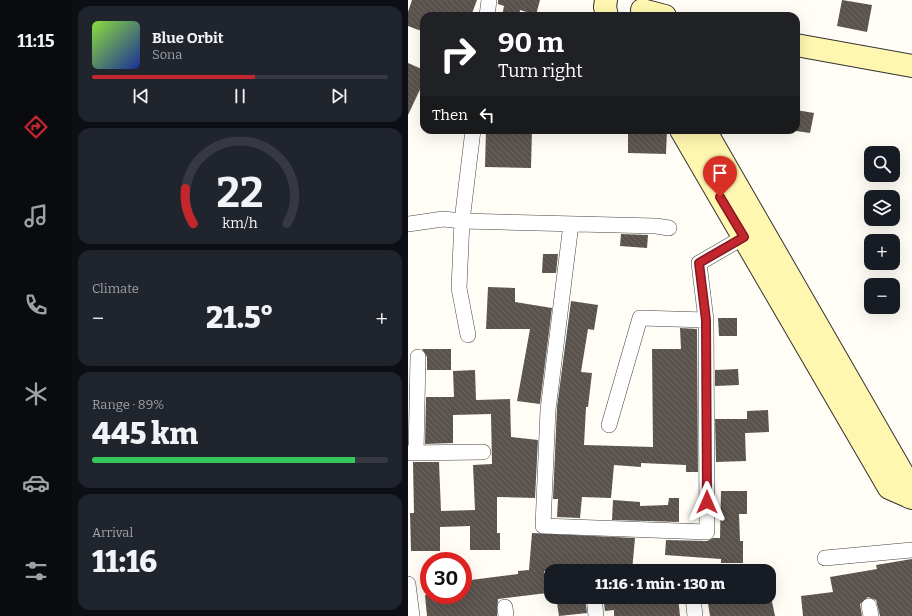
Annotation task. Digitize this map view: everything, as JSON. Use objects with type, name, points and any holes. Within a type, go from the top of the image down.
[{"type":"street","points":[[488,12],[489,0]]},
{"type":"street","points":[[605,0],[604,6],[606,12]]},
{"type":"street","points":[[800,46],[912,66]]},
{"type":"street","points":[[468,334],[459,288],[462,221],[473,134]]},
{"type":"street","points":[[683,134],[889,488],[911,497]]},
{"type":"street","points":[[707,134],[903,474],[911,497]]},
{"type":"street","points":[[408,224],[443,219],[462,221],[656,226],[669,228]]},
{"type":"street","points":[[571,224],[548,410],[543,526],[707,532],[706,320],[699,263],[744,237]]},
{"type":"street","points":[[609,425],[640,318],[706,320]]},
{"type":"street","points":[[418,357],[412,453],[483,452]]},
{"type":"street","points":[[824,558],[912,550]]},
{"type":"street","points":[[408,584],[412,616]]},
{"type":"street","points":[[595,604],[596,616]]},
{"type":"street","points":[[694,604],[695,616]]},
{"type":"building","points":[[412,0],[477,0],[472,12],[420,12],[420,30],[408,26],[408,12]]},
{"type":"building","points":[[498,0],[540,0],[537,12],[526,12],[520,10],[520,12],[503,12],[504,6],[498,4]]},
{"type":"building","points":[[842,0],[872,5],[867,32],[837,26]]},
{"type":"building","points":[[408,63],[420,68],[420,90],[408,115]]},
{"type":"building","points":[[800,111],[814,113],[810,133],[800,132]]},
{"type":"building","points":[[486,134],[532,134],[531,168],[485,167]]},
{"type":"building","points":[[628,134],[667,134],[666,154],[628,153]]},
{"type":"building","points":[[621,234],[648,235],[647,248],[620,246]]},
{"type":"building","points":[[543,254],[558,254],[556,273],[542,273]]},
{"type":"building","points":[[488,287],[515,288],[515,302],[552,308],[540,404],[517,401],[530,329],[486,329]]},
{"type":"building","points":[[571,301],[598,305],[594,330],[588,329],[581,372],[592,373],[588,407],[586,407],[584,445],[653,447],[652,349],[681,349],[680,328],[697,329],[698,472],[686,472],[686,465],[641,463],[641,467],[614,465],[611,498],[582,497],[580,518],[557,517],[558,499],[553,499],[557,407]]},
{"type":"building","points":[[718,318],[737,318],[737,336],[719,336]]},
{"type":"building","points":[[422,349],[451,349],[451,370],[427,370],[427,357]]},
{"type":"building","points":[[738,369],[739,385],[715,386],[715,370]]},
{"type":"building","points":[[475,370],[476,400],[510,399],[511,437],[538,440],[535,498],[497,497],[497,533],[500,533],[500,550],[470,550],[470,526],[440,527],[440,551],[411,551],[410,513],[414,513],[413,462],[439,462],[441,511],[475,510],[473,465],[492,464],[491,414],[453,415],[453,443],[425,444],[426,397],[454,397],[453,371]]},
{"type":"building","points":[[768,410],[769,432],[745,433],[746,461],[716,462],[715,419],[747,419],[747,411]]},
{"type":"building","points":[[721,491],[747,491],[747,514],[739,514],[740,541],[743,541],[743,563],[721,563],[721,559],[665,555],[666,540],[707,541],[713,538],[720,538]]},
{"type":"building","points":[[669,498],[679,498],[679,522],[612,520],[613,500],[640,502],[640,506],[668,505]]},
{"type":"building","points":[[532,533],[635,538],[633,564],[544,564],[544,593],[498,599],[497,616],[427,616],[426,604],[472,604],[472,580],[518,574],[518,571],[529,570]]},
{"type":"building","points":[[912,559],[912,616],[880,616],[876,600],[868,597],[860,604],[862,616],[803,616],[801,596],[833,592],[830,577],[877,569],[876,565]]},
{"type":"building","points":[[557,604],[586,604],[587,613],[559,616]]},
{"type":"building","points":[[604,604],[679,604],[680,616],[614,616],[614,610],[605,611]]},
{"type":"building","points":[[708,604],[772,604],[775,616],[710,616]]},
{"type":"route","points":[[707,502],[706,320],[699,263],[744,237],[720,197]]}]
